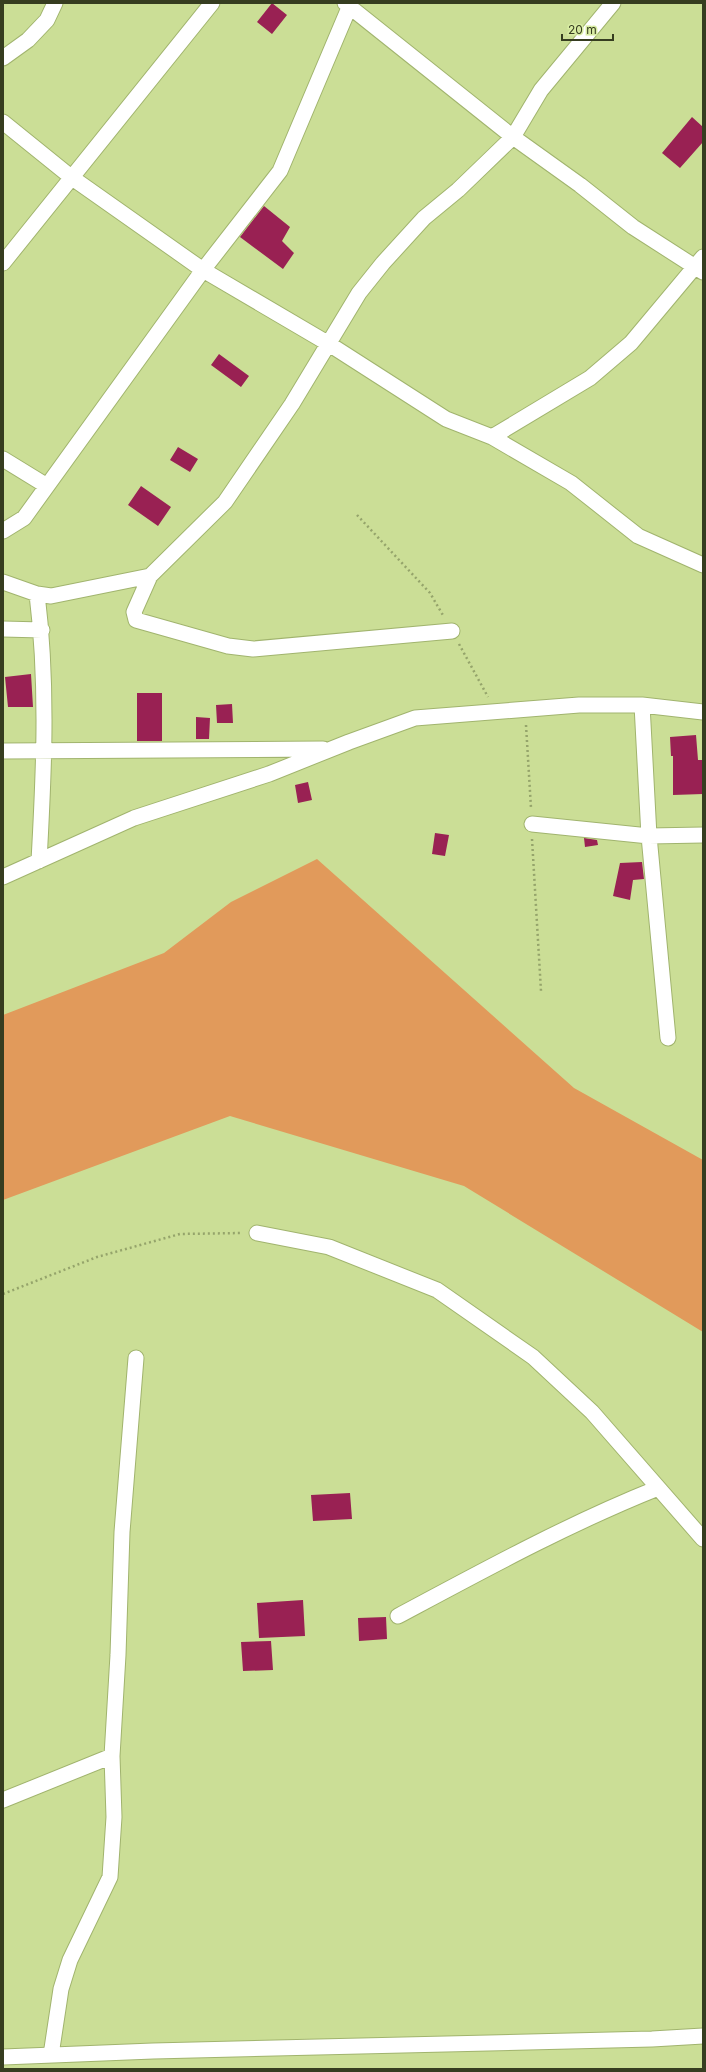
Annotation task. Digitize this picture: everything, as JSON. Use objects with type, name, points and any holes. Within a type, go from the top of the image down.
[{"type":"street","points":[[3,58],[28,40],[47,20],[55,3]]},
{"type":"street","points":[[3,263],[212,3]]},
{"type":"street","points":[[452,631],[252,649],[228,646],[136,620],[134,612],[150,576],[225,502],[262,449],[329,344],[359,292],[424,218],[458,190],[513,137],[541,90],[613,3]]},
{"type":"street","points":[[3,531],[24,518],[203,270],[280,171],[348,4],[513,137],[580,185],[633,227],[700,265],[632,343],[590,378],[492,437]]},
{"type":"street","points":[[3,122],[71,178],[203,270],[329,344],[446,419],[492,437],[571,483],[638,536],[703,565]]},
{"type":"street","points":[[3,459],[47,486]]},
{"type":"street","points":[[3,582],[38,594],[51,596],[150,576]]},
{"type":"street","points":[[38,594],[42,630],[45,751],[39,861]]},
{"type":"street","points":[[3,629],[42,630]]},
{"type":"street","points":[[3,878],[134,818],[269,774],[415,718],[496,710],[525,710],[579,705],[642,705],[703,712]]},
{"type":"street","points":[[642,705],[649,836],[668,1038]]},
{"type":"street","points":[[3,751],[332,749]]},
{"type":"street","points":[[532,824],[649,836],[703,835]]},
{"type":"street","points":[[257,1233],[329,1247],[437,1290],[533,1357],[592,1412],[703,1539]]},
{"type":"street","points":[[51,2055],[61,1989],[70,1960],[110,1877],[114,1817],[112,1756],[118,1655],[122,1532],[136,1358]]},
{"type":"street","points":[[398,1616],[528,1546],[602,1510],[658,1488]]},
{"type":"street","points":[[3,1800],[112,1756]]},
{"type":"street","points":[[3,2057],[652,2039],[703,2036]]},
{"type":"path","points":[[357,514],[430,593],[496,710]]},
{"type":"path","points":[[525,710],[541,990]]},
{"type":"path","points":[[3,1294],[97,1257],[180,1234],[257,1233]]},
{"type":"shaded area","points":[[317,859],[574,1088],[703,1160],[703,1332],[464,1186],[230,1116],[3,1200],[3,1015],[164,953],[231,902]]},
{"type":"building","points":[[272,3],[287,15],[272,34],[257,22]]},
{"type":"building","points":[[692,117],[703,127],[703,142],[680,168],[662,153]]},
{"type":"building","points":[[264,206],[290,227],[282,241],[294,253],[283,269],[240,237]]},
{"type":"building","points":[[219,354],[249,376],[241,387],[211,365]]},
{"type":"building","points":[[178,447],[198,459],[190,472],[170,460]]},
{"type":"building","points":[[141,486],[171,507],[158,526],[128,505]]},
{"type":"building","points":[[31,674],[33,707],[8,707],[5,677]]},
{"type":"building","points":[[137,693],[162,693],[162,741],[137,741]]},
{"type":"building","points":[[232,704],[233,723],[217,723],[216,705]]},
{"type":"building","points":[[196,717],[210,718],[209,739],[196,739]]},
{"type":"building","points":[[696,735],[698,760],[703,760],[703,794],[673,795],[673,756],[671,756],[670,737]]},
{"type":"building","points":[[308,782],[312,800],[298,803],[295,785]]},
{"type":"building","points":[[435,833],[449,835],[445,856],[432,854]]},
{"type":"building","points":[[584,838],[597,840],[598,845],[585,847]]},
{"type":"building","points":[[642,862],[644,879],[633,880],[630,900],[613,896],[620,863]]},
{"type":"building","points":[[350,1493],[352,1519],[313,1521],[311,1495]]},
{"type":"building","points":[[303,1600],[305,1636],[259,1638],[257,1603]]},
{"type":"building","points":[[386,1617],[387,1639],[359,1641],[358,1618]]},
{"type":"building","points":[[271,1641],[273,1670],[243,1671],[241,1642]]}]
